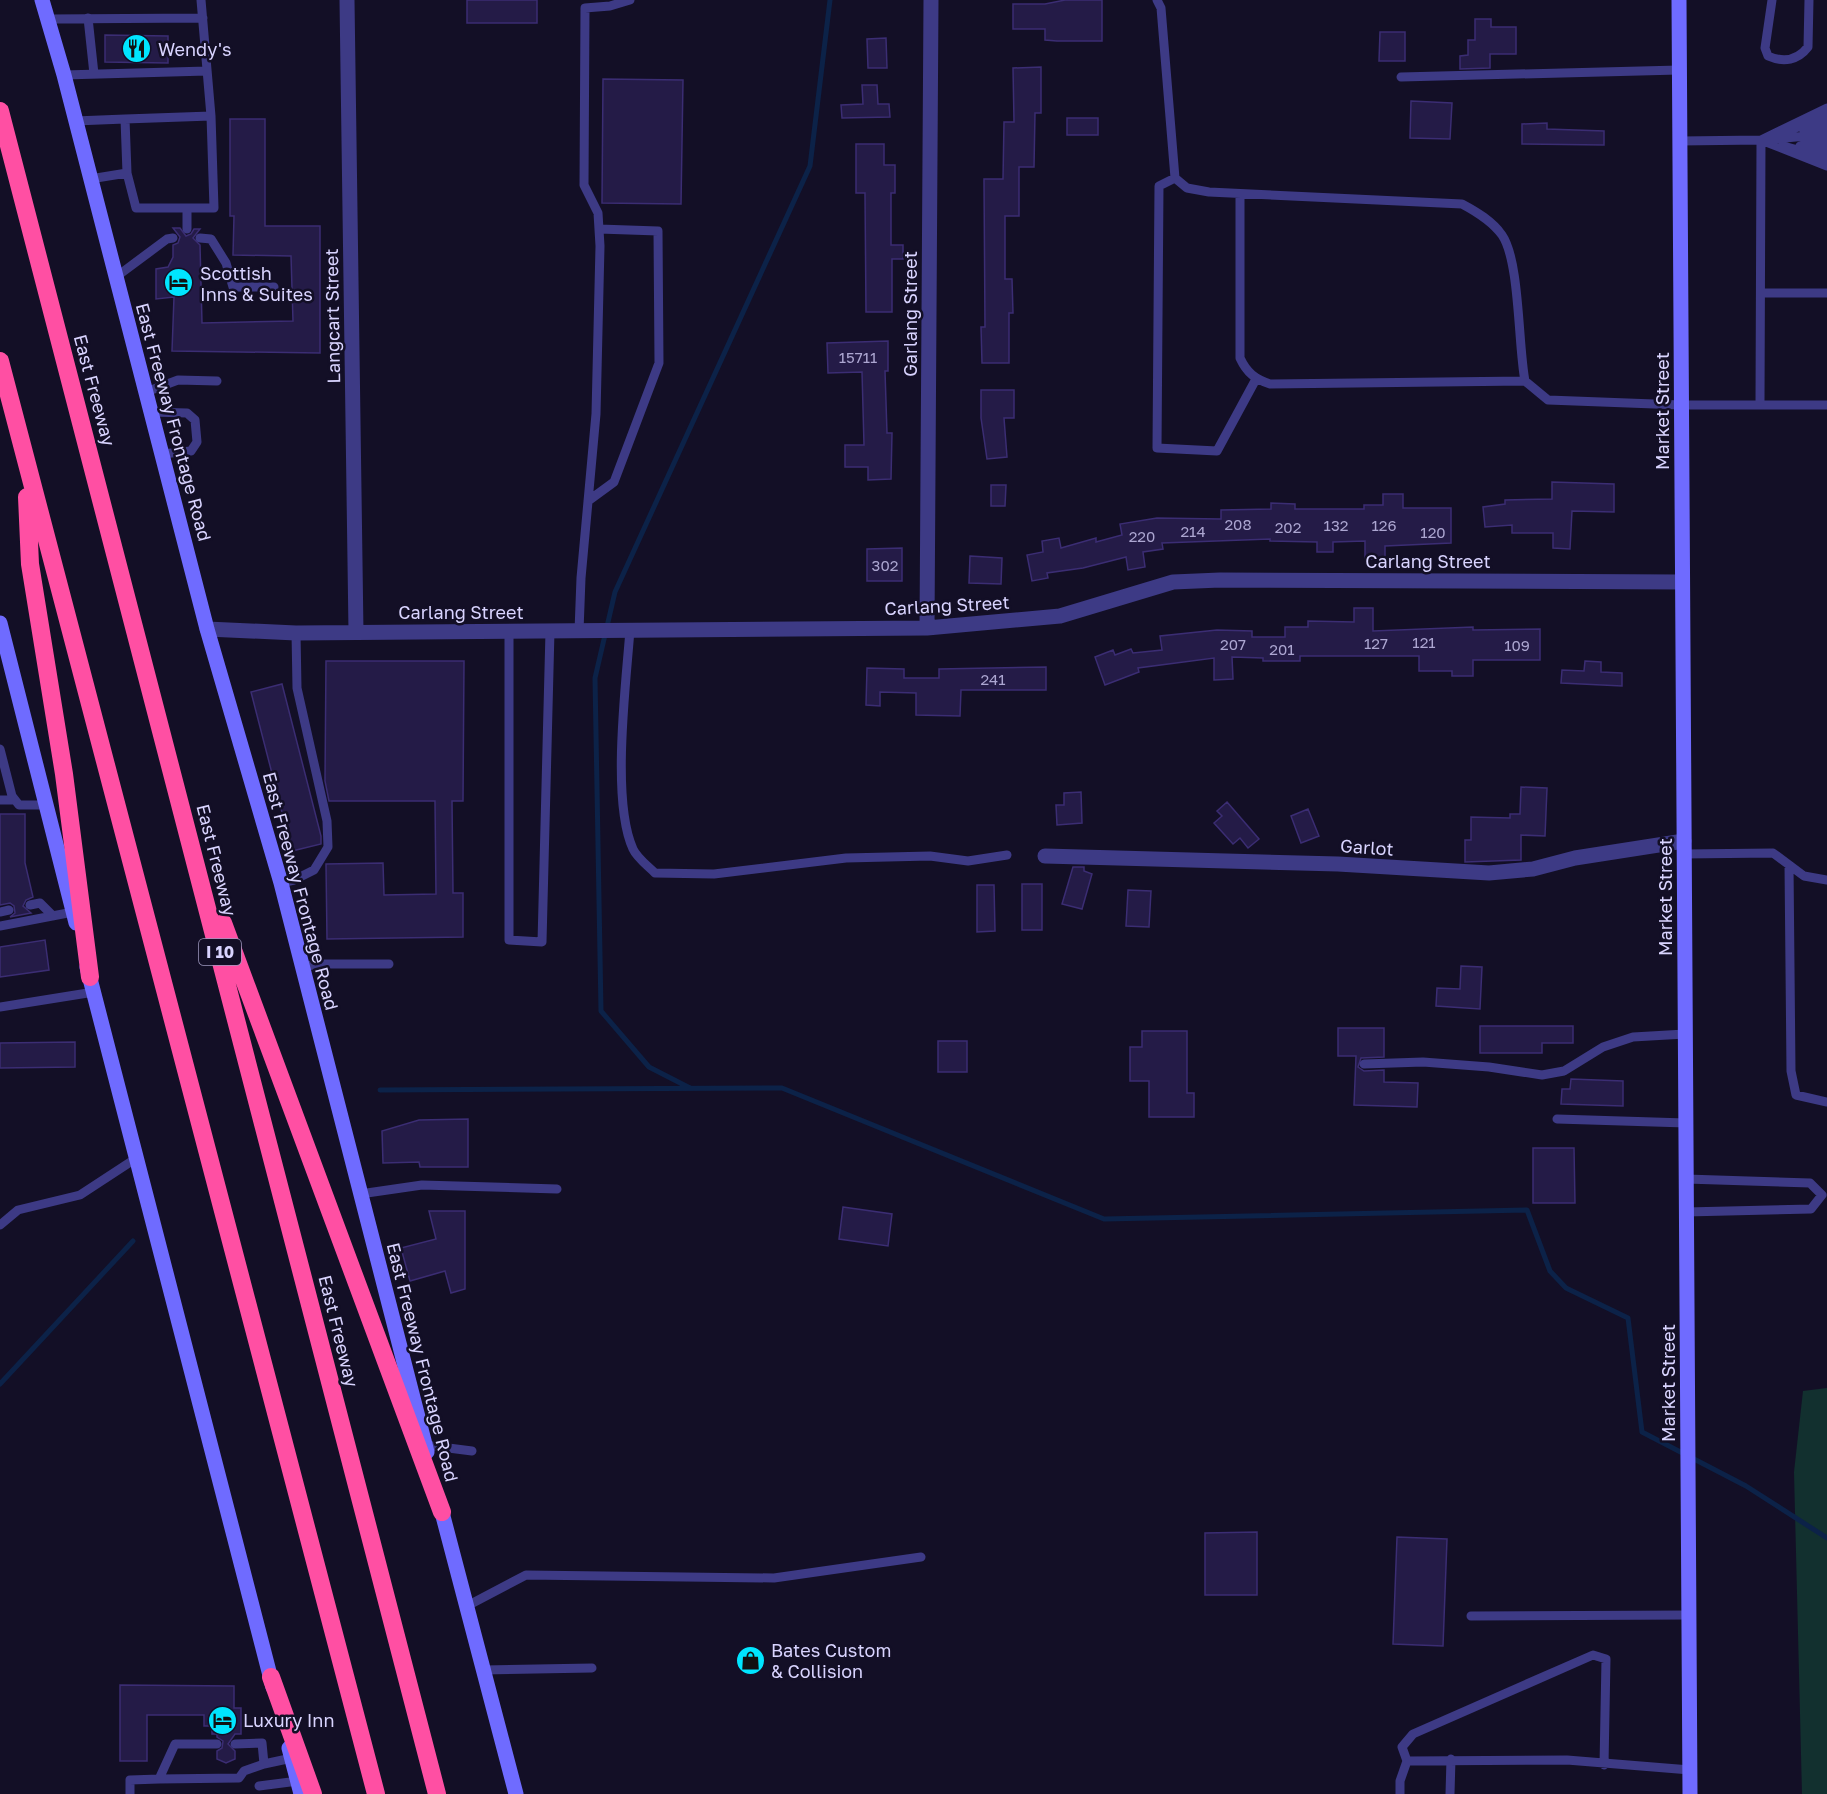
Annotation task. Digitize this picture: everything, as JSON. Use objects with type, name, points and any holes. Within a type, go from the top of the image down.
[{"type":"highway","name":"East Freeway","points":[[0,111],[437,1794]]},
{"type":"highway","points":[[0,361],[376,1794]]},
{"type":"highway","points":[[25,462],[30,564],[64,774],[92,985]]},
{"type":"highway","points":[[187,826],[442,1512]]},
{"type":"highway","points":[[271,1677],[314,1794]]},
{"type":"main road","name":"East Freeway Frontage Road","points":[[42,0],[64,75],[207,629],[280,883],[516,1794]]},
{"type":"main road","name":"Market Street","points":[[1679,0],[1690,1794]]},
{"type":"main road","points":[[0,623],[6,673],[46,806],[74,912],[135,1159],[299,1788]]},
{"type":"street","name":"Langcart Street","points":[[347,0],[356,632]]},
{"type":"street","name":"Garlang Street","points":[[927,628],[931,0]]},
{"type":"street","name":"Carlang Street","points":[[207,629],[296,633],[927,628],[1060,616],[1130,594],[1185,582],[1682,582]]},
{"type":"street","name":"Garlot","points":[[1045,856],[1338,864],[1489,873],[1533,868],[1575,858],[1684,848]]},
{"type":"lane","points":[[125,119],[128,173],[136,208],[214,208],[211,116],[201,0]]},
{"type":"lane","points":[[579,631],[596,414],[599,229],[597,213],[584,185],[585,4],[610,6],[630,0]]},
{"type":"lane","points":[[1157,0],[1161,8],[1175,178],[1187,188],[1240,194],[1462,204],[1484,216],[1502,235],[1512,258],[1525,381]]},
{"type":"lane","points":[[1772,0],[1765,48],[1768,56],[1785,60],[1795,59],[1808,47],[1809,0]]},
{"type":"lane","points":[[85,18],[94,74]]},
{"type":"lane","points":[[48,19],[203,18]]},
{"type":"lane","points":[[1401,77],[1679,70]]},
{"type":"lane","points":[[64,75],[207,71]]},
{"type":"lane","points":[[1761,140],[1827,108]]},
{"type":"lane","points":[[75,121],[211,116]]},
{"type":"lane","points":[[1761,140],[1827,117]]},
{"type":"lane","points":[[1761,140],[1827,125]]},
{"type":"lane","points":[[1761,140],[1827,134]]},
{"type":"lane","points":[[1761,140],[1827,149]]},
{"type":"lane","points":[[1761,140],[1827,158]]},
{"type":"lane","points":[[1761,140],[1827,166]]},
{"type":"lane","points":[[1760,404],[1761,140]]},
{"type":"lane","points":[[1680,141],[1827,141]]},
{"type":"lane","points":[[90,179],[128,173]]},
{"type":"lane","points":[[1175,178],[1159,186],[1157,448],[1217,451],[1256,379]]},
{"type":"lane","points":[[1240,194],[1240,358],[1246,369],[1256,379],[1270,384],[1525,381],[1548,400],[1681,405],[1827,405]]},
{"type":"lane","points":[[187,208],[187,229]]},
{"type":"lane","points":[[588,501],[614,482],[659,363],[658,231],[599,229]]},
{"type":"lane","points":[[116,277],[167,239],[173,238]]},
{"type":"lane","points":[[200,238],[211,239],[226,263],[233,287],[273,287]]},
{"type":"lane","points":[[1761,293],[1827,293]]},
{"type":"lane","points":[[146,392],[178,380],[217,381]]},
{"type":"lane","points":[[151,412],[187,413],[195,420],[197,442],[191,451],[162,454]]},
{"type":"lane","points":[[630,630],[623,731],[623,806],[634,850],[655,873],[714,874],[846,858],[930,855],[968,861],[1007,855]]},
{"type":"lane","points":[[508,631],[509,940],[542,942],[550,631]]},
{"type":"lane","points":[[280,883],[294,880],[314,870],[328,847],[327,821],[297,688],[296,633]]},
{"type":"lane","points":[[0,749],[15,800],[19,805],[46,806]]},
{"type":"lane","points":[[0,800],[15,800]]},
{"type":"lane","points":[[1684,848],[1773,853],[1804,876],[1827,880]]},
{"type":"lane","points":[[1789,865],[1791,1071],[1796,1095],[1827,1102]]},
{"type":"lane","points":[[30,905],[40,903],[53,916]]},
{"type":"lane","points":[[0,926],[74,912]]},
{"type":"lane","points":[[302,967],[318,964],[389,964]]},
{"type":"lane","points":[[0,1007],[28,1005],[92,985]]},
{"type":"lane","points":[[1364,1065],[1423,1062],[1489,1067],[1542,1075],[1564,1071],[1604,1047],[1633,1037],[1685,1034]]},
{"type":"lane","points":[[1557,1119],[1686,1123]]},
{"type":"lane","points":[[0,1225],[18,1210],[80,1195],[135,1159]]},
{"type":"lane","points":[[1686,1179],[1810,1183],[1824,1195],[1811,1209],[1686,1212]]},
{"type":"lane","points":[[360,1194],[422,1185],[557,1189]]},
{"type":"lane","points":[[425,1445],[472,1451]]},
{"type":"lane","points":[[467,1606],[526,1575],[774,1578],[921,1557]]},
{"type":"lane","points":[[1471,1617],[1689,1615]]},
{"type":"lane","points":[[1400,1794],[1400,1781],[1407,1761],[1402,1747],[1413,1734],[1593,1654],[1606,1659],[1604,1765]]},
{"type":"lane","points":[[483,1670],[592,1668]]},
{"type":"lane","points":[[235,1744],[262,1743],[264,1764]]},
{"type":"lane","points":[[159,1779],[175,1744],[217,1744]]},
{"type":"lane","points":[[130,1794],[130,1780],[241,1782],[244,1771],[292,1758]]},
{"type":"lane","points":[[1450,1760],[1450,1794]]},
{"type":"lane","points":[[1407,1761],[1567,1760],[1604,1765],[1690,1770]]},
{"type":"lane","points":[[259,1786],[299,1788]]},
{"type":"green space","points":[[1827,1388],[1827,1794],[1802,1794],[1794,1472],[1803,1391]]},
{"type":"building","points":[[467,0],[537,0],[537,23],[467,23]]},
{"type":"building","points":[[1065,0],[1102,0],[1102,41],[1045,40],[1045,29],[1013,29],[1013,4],[1045,4]]},
{"type":"building","points":[[1475,19],[1491,19],[1491,27],[1516,27],[1516,54],[1490,54],[1490,68],[1460,69],[1460,56],[1468,55],[1468,40],[1475,40]]},
{"type":"building","points":[[1380,32],[1405,32],[1405,61],[1379,61]]},
{"type":"building","name":"Wendy's","points":[[105,35],[168,36],[168,63],[105,62]]},
{"type":"building","points":[[886,38],[887,68],[868,68],[867,39]]},
{"type":"building","points":[[1041,67],[1041,113],[1035,113],[1034,167],[1019,167],[1019,216],[1005,216],[1005,279],[1012,279],[1013,313],[1009,313],[1009,363],[982,363],[981,327],[985,327],[984,179],[1003,179],[1004,122],[1014,122],[1013,68]]},
{"type":"building","points":[[603,79],[683,80],[681,204],[602,203]]},
{"type":"building","points":[[862,85],[877,85],[878,104],[889,104],[890,117],[842,118],[841,105],[863,104]]},
{"type":"building","points":[[1411,101],[1452,103],[1450,139],[1410,138]]},
{"type":"building","points":[[1067,118],[1098,118],[1098,135],[1067,135]]},
{"type":"building","name":"Scottish Inns & Suites","points":[[230,119],[265,119],[265,226],[320,226],[320,353],[172,351],[174,297],[156,299],[156,269],[168,267],[173,257],[173,245],[178,243],[180,237],[173,228],[180,228],[186,236],[194,229],[200,229],[193,238],[200,245],[202,323],[293,321],[291,256],[233,255],[234,216],[230,216]]},
{"type":"building","points":[[1547,123],[1547,129],[1604,131],[1604,145],[1522,144],[1522,124]]},
{"type":"building","points":[[856,144],[884,144],[884,165],[895,165],[895,193],[891,193],[891,245],[903,245],[903,259],[892,259],[892,312],[866,312],[865,193],[856,193]]},
{"type":"building","points":[[888,341],[888,371],[885,371],[887,433],[892,433],[891,479],[868,480],[868,467],[845,467],[845,445],[864,445],[862,372],[828,373],[827,343]]},
{"type":"building","points":[[981,390],[1014,390],[1014,418],[1004,418],[1007,457],[987,459],[981,418]]},
{"type":"building","points":[[1552,482],[1614,484],[1614,512],[1572,511],[1570,549],[1553,548],[1553,533],[1512,533],[1512,525],[1485,527],[1483,507],[1505,504],[1505,500],[1552,499]]},
{"type":"building","points":[[991,485],[1006,485],[1005,506],[991,506]]},
{"type":"building","points":[[1383,494],[1403,494],[1403,508],[1451,508],[1451,543],[1385,546],[1385,559],[1365,559],[1365,541],[1333,542],[1333,552],[1317,552],[1317,542],[1270,541],[1270,539],[1162,543],[1163,549],[1143,552],[1145,567],[1128,570],[1126,557],[1083,568],[1047,573],[1048,578],[1032,581],[1027,555],[1043,552],[1042,541],[1059,538],[1061,548],[1096,538],[1096,542],[1122,535],[1120,524],[1157,518],[1221,519],[1221,510],[1271,509],[1271,503],[1295,504],[1295,509],[1364,509],[1364,505],[1383,505]]},
{"type":"building","points":[[902,548],[902,581],[867,581],[867,549]]},
{"type":"building","points":[[970,556],[1002,558],[1001,584],[969,583]]},
{"type":"building","points":[[1354,608],[1373,608],[1373,631],[1473,627],[1473,630],[1540,629],[1540,660],[1473,660],[1473,676],[1452,676],[1452,671],[1419,671],[1419,656],[1300,656],[1300,661],[1263,661],[1263,658],[1232,657],[1233,679],[1214,680],[1214,658],[1138,668],[1139,672],[1105,685],[1095,657],[1113,650],[1115,655],[1131,649],[1133,653],[1162,650],[1160,636],[1217,630],[1252,631],[1252,637],[1285,637],[1285,627],[1308,627],[1308,621],[1354,622]]},
{"type":"building","points":[[326,661],[464,661],[463,801],[452,801],[453,893],[463,893],[463,937],[327,939],[326,864],[383,863],[384,895],[436,894],[435,801],[329,801],[325,781]]},
{"type":"building","points":[[1585,661],[1601,662],[1601,672],[1622,673],[1622,686],[1561,683],[1562,670],[1584,671]]},
{"type":"building","points":[[1046,667],[1046,690],[961,690],[960,716],[916,715],[916,693],[880,692],[880,706],[866,705],[867,668],[904,669],[904,678],[939,678],[939,669]]},
{"type":"building","points":[[282,684],[321,836],[321,844],[292,851],[251,692]]},
{"type":"building","points":[[1521,787],[1547,788],[1545,836],[1521,835],[1521,860],[1465,862],[1465,840],[1471,840],[1471,817],[1510,818],[1510,814],[1520,814]]},
{"type":"building","points":[[1081,792],[1082,823],[1057,825],[1056,805],[1064,805],[1064,793]]},
{"type":"building","points":[[1227,802],[1259,839],[1248,848],[1240,838],[1233,844],[1214,823],[1222,816],[1217,811]]},
{"type":"building","points":[[1308,809],[1319,836],[1301,843],[1291,816]]},
{"type":"building","points":[[0,814],[25,814],[25,863],[33,897],[26,900],[23,906],[31,913],[10,917],[15,913],[14,906],[10,903],[0,905]]},
{"type":"building","points":[[1073,867],[1084,867],[1084,871],[1092,874],[1082,909],[1062,904]]},
{"type":"building","points":[[1022,884],[1042,884],[1042,930],[1022,930]]},
{"type":"building","points":[[977,885],[994,885],[995,931],[977,932]]},
{"type":"building","points":[[1128,890],[1151,891],[1149,927],[1126,926]]},
{"type":"building","points":[[45,940],[49,970],[0,977],[0,947]]},
{"type":"building","points":[[1461,966],[1482,967],[1480,1009],[1436,1006],[1437,988],[1460,989]]},
{"type":"building","points":[[1480,1026],[1573,1026],[1573,1043],[1542,1043],[1542,1053],[1480,1053]]},
{"type":"building","points":[[1338,1028],[1384,1028],[1384,1057],[1361,1058],[1358,1067],[1364,1071],[1384,1070],[1384,1082],[1418,1083],[1417,1107],[1354,1105],[1356,1056],[1338,1056]]},
{"type":"building","points":[[1142,1031],[1187,1031],[1187,1093],[1194,1093],[1194,1117],[1149,1117],[1149,1081],[1130,1081],[1130,1047],[1142,1047]]},
{"type":"building","points":[[938,1041],[967,1041],[967,1072],[938,1072]]},
{"type":"building","points":[[75,1042],[75,1067],[0,1068],[0,1043]]},
{"type":"building","points":[[1571,1079],[1623,1081],[1623,1106],[1561,1104],[1562,1089],[1570,1089]]},
{"type":"building","points":[[468,1119],[468,1167],[420,1167],[419,1162],[383,1163],[382,1131],[419,1120]]},
{"type":"building","points":[[1533,1148],[1574,1148],[1575,1203],[1533,1203]]},
{"type":"building","points":[[843,1207],[892,1214],[888,1246],[839,1239]]},
{"type":"building","points":[[429,1211],[465,1211],[465,1289],[451,1293],[445,1271],[410,1281],[401,1248],[436,1239]]},
{"type":"building","points":[[1257,1532],[1257,1595],[1205,1595],[1205,1533]]},
{"type":"building","points":[[1397,1537],[1447,1539],[1443,1646],[1393,1644]]},
{"type":"building","name":"Luxury Inn","points":[[120,1685],[234,1686],[234,1708],[241,1708],[241,1734],[235,1734],[228,1744],[235,1751],[235,1759],[226,1763],[217,1759],[217,1751],[222,1748],[223,1741],[217,1737],[217,1734],[212,1734],[212,1726],[204,1726],[204,1715],[147,1715],[147,1761],[120,1761]]},
{"type":"waterway","points":[[690,1088],[649,1067],[601,1011],[595,678],[615,592],[810,166],[830,0]]},
{"type":"waterway","points":[[380,1090],[782,1088],[1104,1219],[1527,1210],[1550,1271],[1566,1288],[1628,1318],[1642,1432],[1746,1486],[1827,1538]]},
{"type":"waterway","points":[[0,1384],[133,1241]]},
{"type":"place","name":"Wendy's","points":[[137,49]]},
{"type":"place","name":"Scottish Inns & Suites","points":[[179,283]]},
{"type":"place","name":"Bates Custom & Collision","points":[[750,1660]]},
{"type":"place","name":"Luxury Inn","points":[[222,1720]]}]
